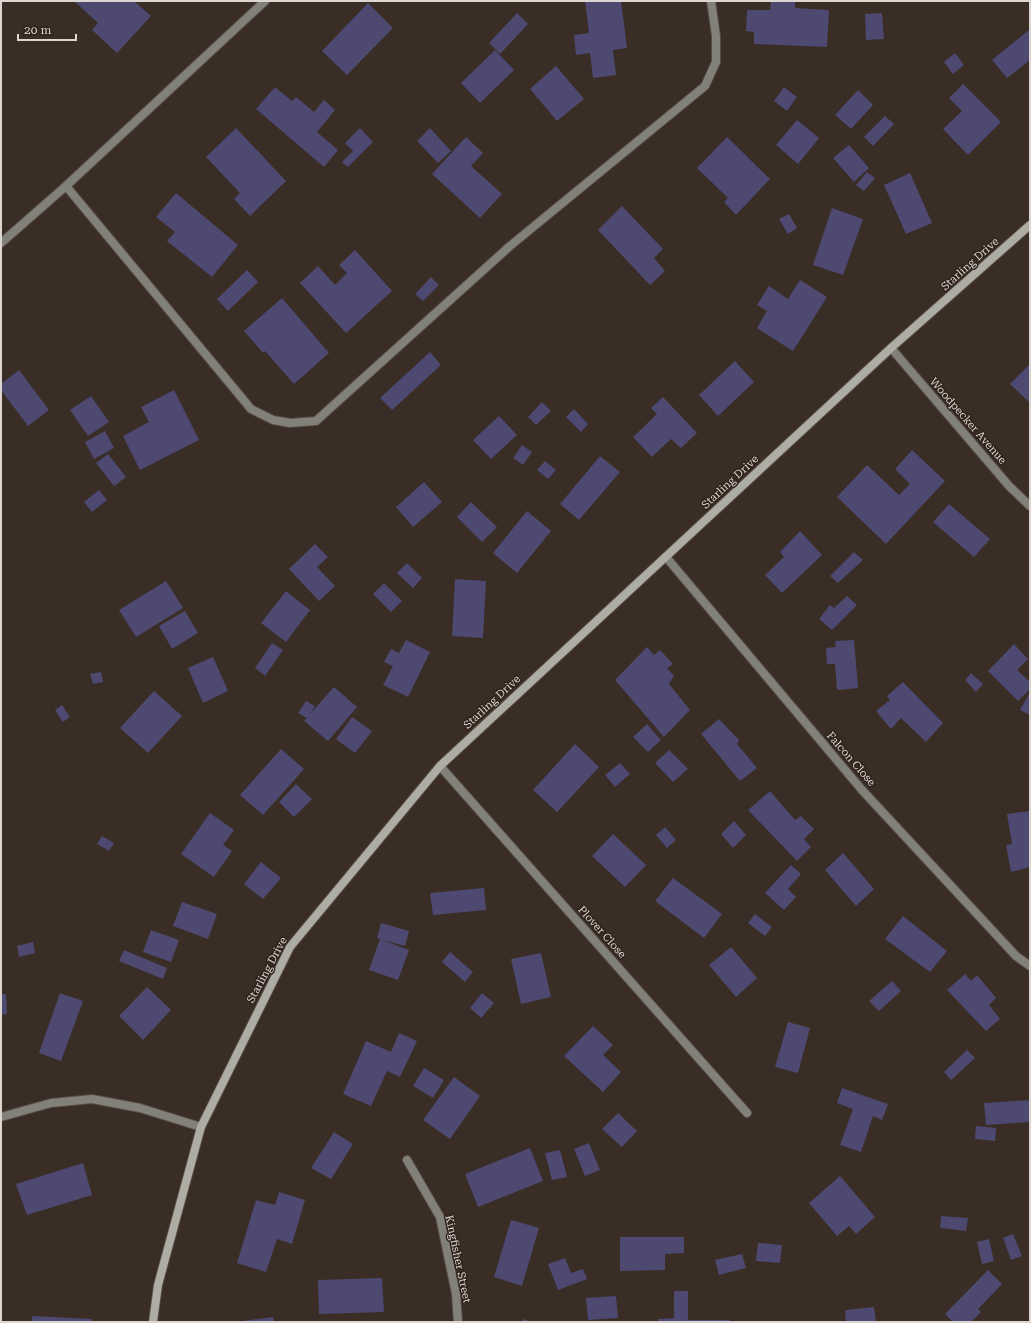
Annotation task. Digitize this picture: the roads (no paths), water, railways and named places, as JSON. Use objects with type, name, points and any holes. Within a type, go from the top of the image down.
[{"type":"street","points":[[1,243],[66,186],[265,1]]},
{"type":"street","points":[[66,186],[251,409],[272,420],[290,423],[316,421],[510,246],[706,86],[716,62],[716,36],[711,1]]},
{"type":"street","name":"Starling Drive","points":[[153,1322],[158,1285],[201,1128],[290,947],[440,766],[891,348],[1030,225]]},
{"type":"street","name":"Woodpecker Avenue","points":[[891,348],[1008,486],[1030,506]]},
{"type":"street","name":"Falcon Close","points":[[666,557],[862,790],[1016,956],[1030,966]]},
{"type":"street","name":"Plover Close","points":[[440,766],[747,1113]]},
{"type":"street","points":[[1,1117],[50,1103],[92,1098],[140,1108],[201,1128]]},
{"type":"street","name":"Kingfisher Street","points":[[407,1160],[440,1217],[456,1294],[458,1322]]}]
